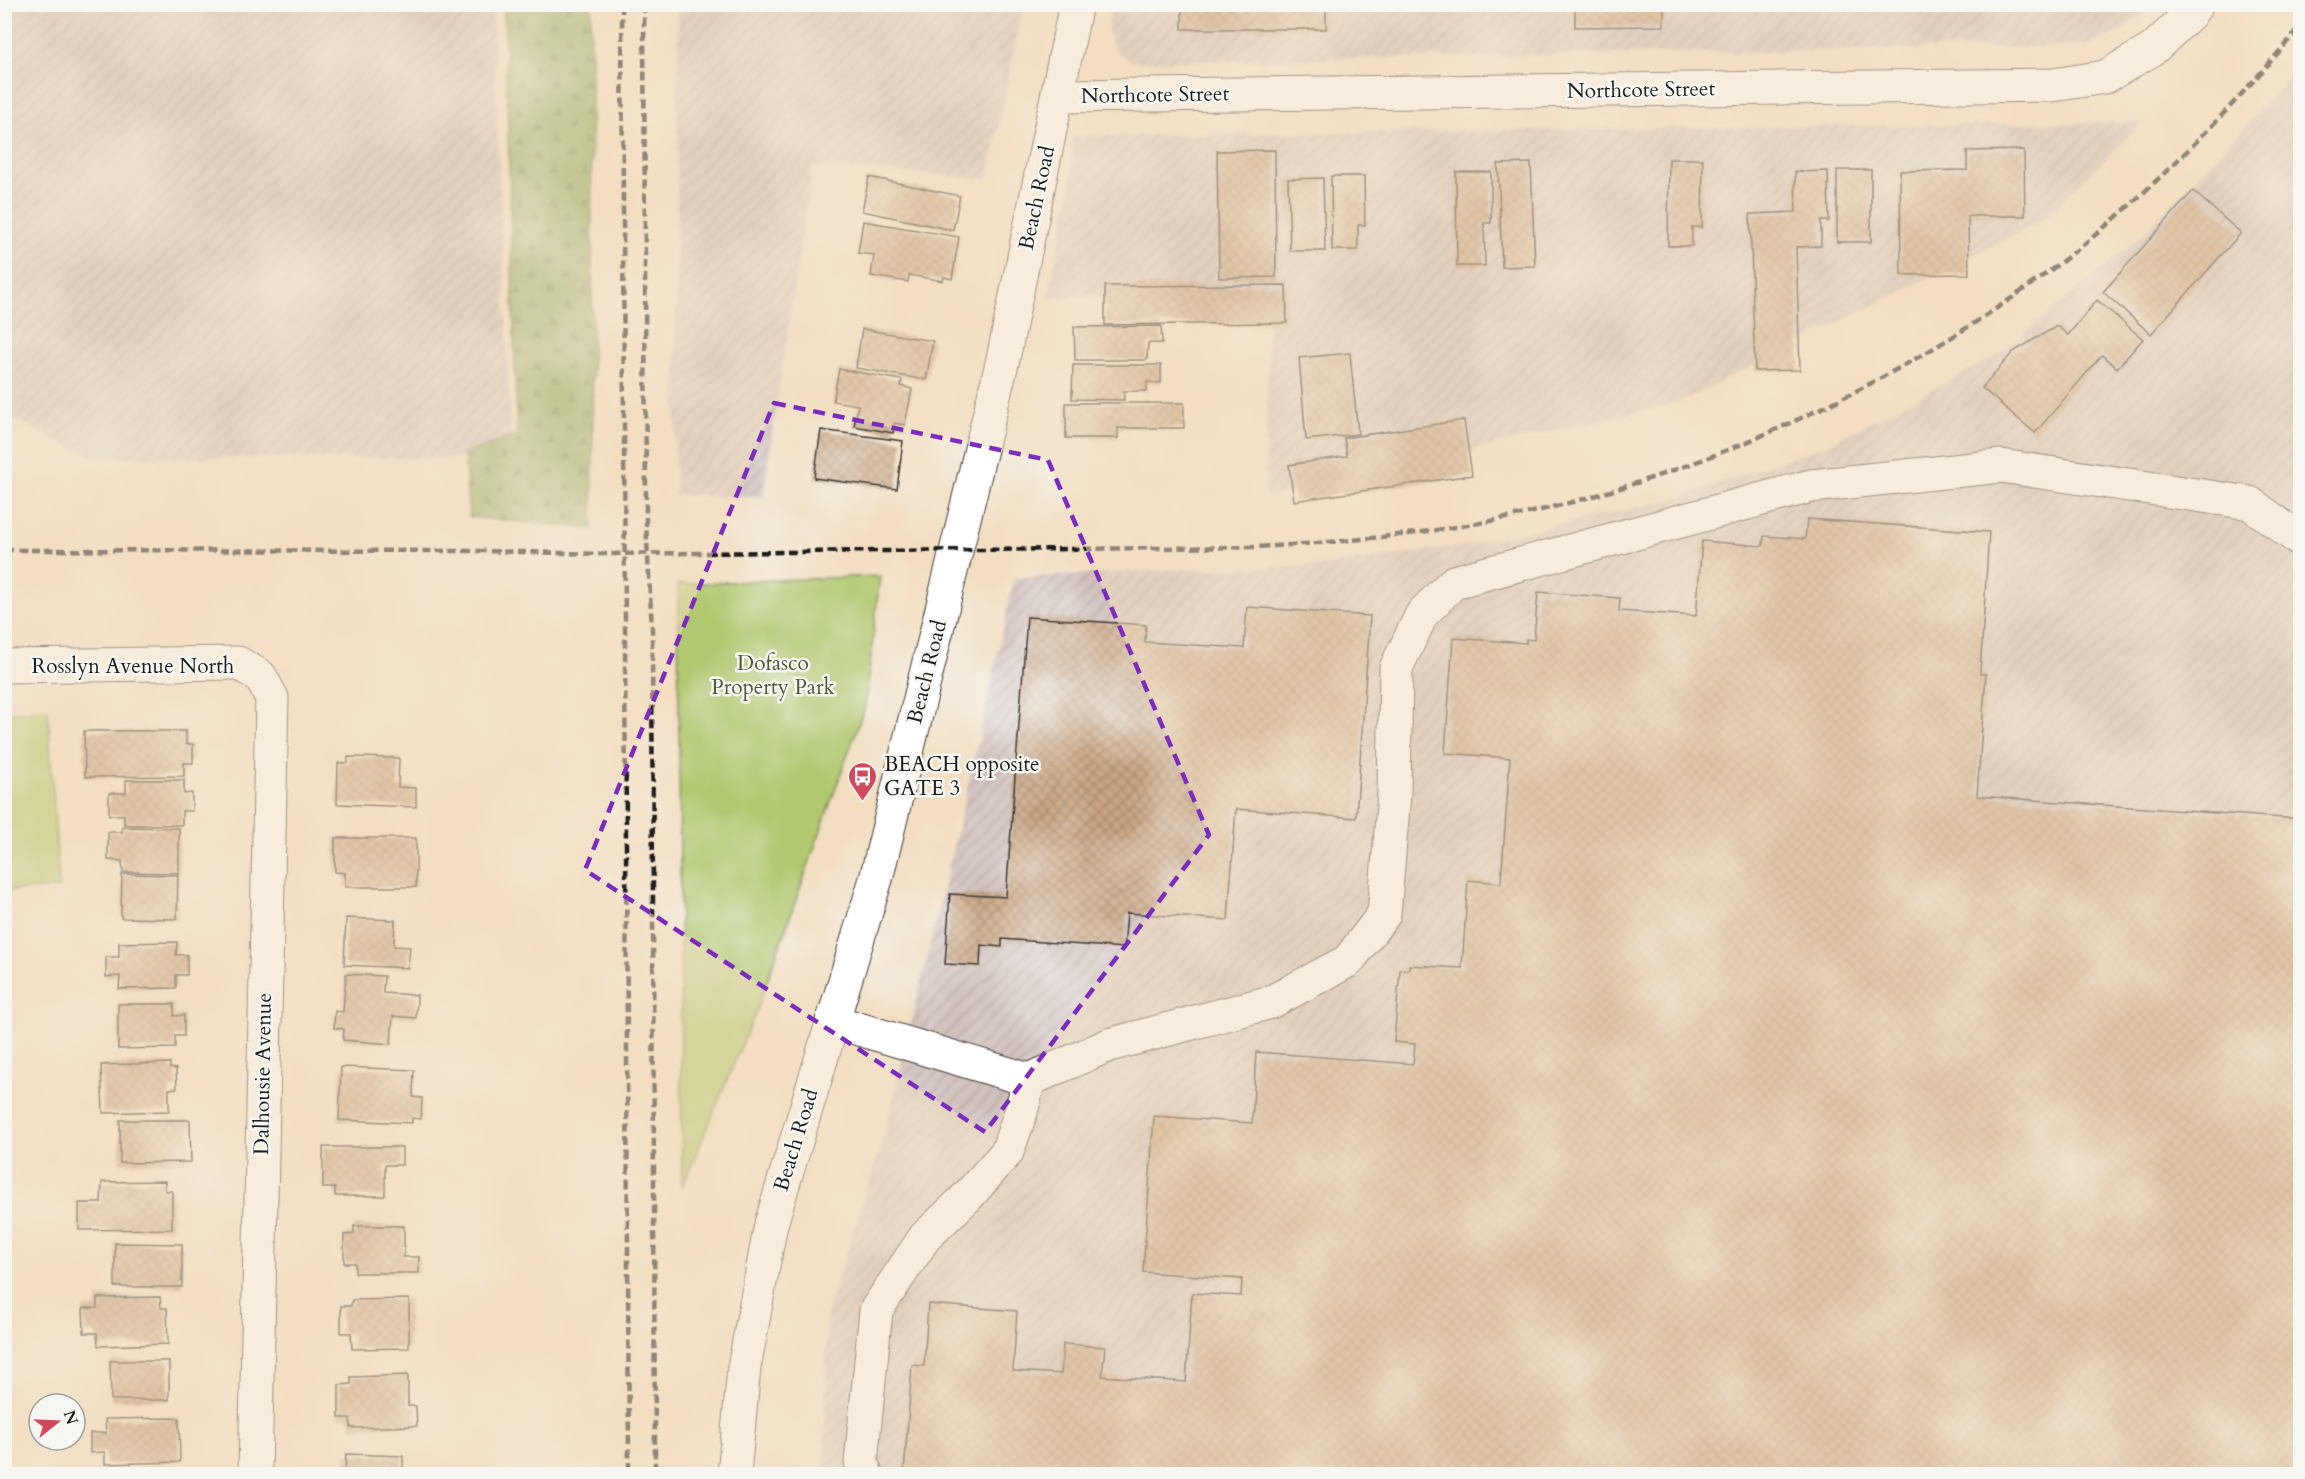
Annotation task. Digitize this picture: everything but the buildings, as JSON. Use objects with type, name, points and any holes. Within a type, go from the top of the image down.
[{"type":"street","name":"Beach Road","points":[[734,1474],[744,1368],[771,1224],[876,879],[1003,359],[1059,96],[1076,4]]},
{"type":"street","name":"Northcote Street","points":[[1059,96],[2053,85],[2105,77],[2153,50],[2189,15],[2197,4]]},
{"type":"street","points":[[832,1021],[1029,1080],[1109,1045],[1271,1002],[1348,961],[1384,914],[1394,794],[1396,668],[1422,614],[1454,582],[1511,564],[1811,486],[2001,466],[2250,503],[2301,540]]},
{"type":"street","name":"Rosslyn Avenue North","points":[[4,666],[238,663],[260,676]]},
{"type":"street","name":"Dalhousie Avenue","points":[[255,1474],[272,698],[260,676]]},
{"type":"street","points":[[866,1474],[861,1462],[876,1310],[925,1237],[967,1197],[1007,1152],[1029,1080]]},
{"type":"highlighted area","points":[[774,403],[1048,460],[1209,835],[985,1132],[585,870]]},
{"type":"shaded area","points":[[1113,4],[2150,5],[2145,12],[2119,32],[2087,45],[2054,47],[1144,62],[1132,61],[1122,56],[1113,47],[1108,24]]},
{"type":"shaded area","points":[[4,5],[492,5],[512,459],[93,457],[5,415]]},
{"type":"shaded area","points":[[678,5],[1023,5],[988,179],[812,166],[763,497],[675,495]]},
{"type":"shaded area","points":[[2300,64],[2300,1474],[824,1474],[827,1312],[887,1126],[979,739],[1014,578],[1166,570],[1317,566],[1460,546],[1671,500],[1828,444],[1998,355],[2144,234],[2283,86]]},
{"type":"shaded area","points":[[2143,122],[2040,222],[1680,402],[1265,498],[1270,288],[1048,298],[1071,188],[1072,136]]},
{"type":"green space","points":[[504,5],[591,5],[593,529],[469,517],[464,454],[517,435]]},
{"type":"green space","name":"Dofasco Property Park","points":[[880,576],[865,706],[758,1006],[682,1188],[678,584]]},
{"type":"green space","points":[[48,709],[59,888],[5,891],[5,713]]},
{"type":"railway","points":[[622,4],[629,1474]]},
{"type":"railway","points":[[644,4],[646,523],[652,629],[655,1474]]},
{"type":"railway","points":[[4,550],[481,551],[603,554],[1255,547],[1376,538],[1496,520],[1573,502],[1651,478],[1728,450],[1805,416],[1879,379],[1951,337],[2019,293],[2113,220],[2197,141],[2300,27]]},
{"type":"place","name":"BEACH opposite GATE 3","points":[[863,802]]}]
